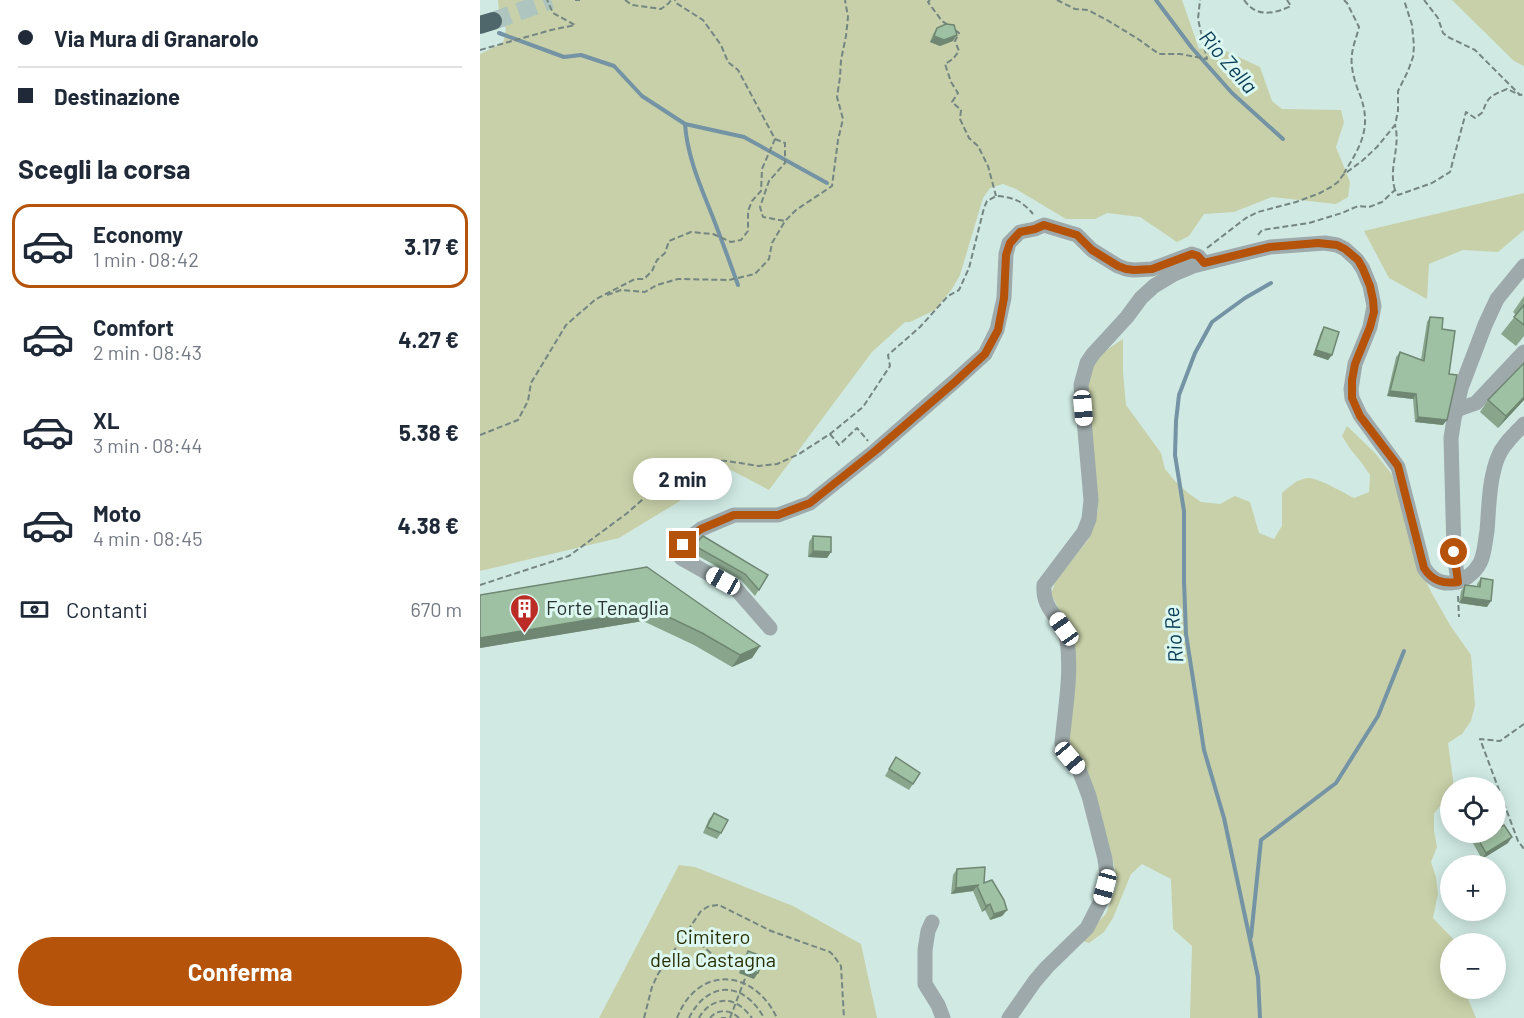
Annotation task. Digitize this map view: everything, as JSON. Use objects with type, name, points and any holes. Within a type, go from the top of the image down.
[{"type":"street","points":[[770,628],[736,589],[681,558],[680,552],[683,545],[687,539],[701,529],[734,515],[778,515],[810,503],[956,381],[985,354],[998,330],[1004,298],[1006,255],[1010,243],[1020,232],[1044,225],[1077,235],[1092,250],[1126,269],[1152,269],[1192,254],[1201,260]]},
{"type":"street","points":[[1009,1018],[1047,967],[1087,928],[1101,901],[1107,875],[1089,796],[1078,767],[1065,751],[1062,743],[1069,666],[1066,637],[1064,629],[1045,601],[1043,594],[1044,585],[1084,532],[1089,519],[1091,500],[1081,385],[1083,374],[1094,354],[1147,292],[1164,279],[1201,260],[1244,254],[1270,247],[1324,243],[1337,245],[1358,260],[1370,286],[1374,312],[1355,364],[1352,398],[1360,416],[1398,466],[1424,568],[1428,574],[1440,582],[1448,584],[1465,579],[1480,563],[1485,545],[1497,458],[1508,441],[1524,424]]},
{"type":"street","points":[[1458,582],[1454,552],[1451,438],[1456,410],[1465,377],[1497,299],[1524,266]]},
{"type":"street","points":[[1456,410],[1476,403],[1524,352]]},
{"type":"street","points":[[932,922],[925,950],[925,984],[943,1018]]},
{"type":"path","points":[[480,50],[574,25],[553,13],[547,0]]},
{"type":"path","points":[[575,0],[580,0]]},
{"type":"path","points":[[625,0],[632,5],[661,9],[670,0]]},
{"type":"path","points":[[675,0],[676,3],[703,20],[721,45],[728,62],[738,70],[775,139],[785,143],[785,163],[769,181],[760,207],[763,217],[785,221]]},
{"type":"path","points":[[596,299],[621,290],[645,292],[657,285],[678,279],[729,280],[755,274],[769,259],[772,243],[785,221],[796,210],[832,186],[843,119],[837,97],[848,17],[844,0]]},
{"type":"path","points":[[930,0],[928,2],[942,21],[959,33],[955,41],[959,51],[954,59],[945,64],[951,82],[958,93],[952,102],[961,110],[960,119],[969,138],[978,146],[988,166],[996,196]]},
{"type":"path","points":[[1057,0],[1075,9],[1088,10],[1160,54],[1179,54],[1207,59],[1198,19],[1200,0]]},
{"type":"path","points":[[1244,0],[1262,14],[1277,12],[1291,6],[1287,0]]},
{"type":"path","points":[[1201,260],[1211,244],[1246,218],[1258,212],[1287,205],[1320,193],[1338,182],[1360,148],[1365,128],[1363,103],[1355,82],[1351,56],[1359,27],[1344,0]]},
{"type":"path","points":[[1404,0],[1412,25],[1414,46],[1413,57],[1398,91],[1395,126],[1398,137],[1391,178],[1398,195],[1432,183],[1450,172],[1466,112],[1474,118],[1483,112],[1486,102],[1507,89],[1520,95],[1524,94]]},
{"type":"path","points":[[1424,0],[1438,18],[1443,33],[1475,50],[1520,95]]},
{"type":"path","points":[[1343,175],[1377,147],[1395,126]]},
{"type":"path","points":[[480,435],[518,420],[528,401],[531,383],[566,326],[596,299],[635,279],[644,279],[652,271],[657,260],[665,253],[669,241],[691,232],[713,234],[731,242],[741,240],[748,231],[748,211],[752,201],[761,191],[762,169],[775,139]]},
{"type":"path","points":[[1244,254],[1262,230],[1310,223],[1358,206],[1369,207],[1382,202],[1395,190]]},
{"type":"path","points":[[480,585],[569,556],[650,494],[680,482],[700,460],[759,466],[777,464],[799,454],[830,434],[863,407],[890,366],[888,355],[920,327],[948,296],[959,290],[969,268],[987,201],[996,196],[1004,196],[1021,202],[1044,225]]},
{"type":"path","points":[[830,434],[838,445],[857,428],[875,451]]},
{"type":"path","points":[[1458,582],[1460,617]]},
{"type":"path","points":[[1524,724],[1500,741],[1480,739],[1518,841],[1524,849]]},
{"type":"path","points":[[644,1018],[658,974],[701,911],[710,906],[719,905],[771,931],[830,952],[841,966],[844,1018]]},
{"type":"path","points":[[690,928],[716,958],[741,966]]},
{"type":"path","points":[[721,1018],[728,1018],[732,1012],[746,976]]},
{"type":"path","points":[[677,1018],[687,1000],[704,984],[730,979],[752,986],[773,1009],[777,1018]]},
{"type":"path","points":[[689,1018],[707,995],[728,990],[739,992],[747,997],[764,1018]]},
{"type":"path","points":[[699,1018],[708,1006],[726,1000],[735,1003],[752,1018]]},
{"type":"path","points":[[710,1018],[719,1011],[732,1012],[739,1018]]},
{"type":"green space","points":[[498,0],[1182,0],[1199,49],[1215,46],[1260,67],[1272,101],[1282,109],[1341,110],[1344,122],[1336,147],[1350,182],[1348,197],[1336,204],[1272,197],[1234,212],[1204,214],[1189,236],[1177,242],[1140,217],[1107,213],[1095,219],[1066,219],[1016,189],[1003,184],[990,188],[983,198],[960,275],[952,289],[935,310],[910,322],[905,322],[872,352],[769,490],[731,470],[619,538],[480,571],[480,54],[503,43],[506,29],[499,11]]},
{"type":"green space","points":[[1452,0],[1524,0],[1524,66],[1514,61]]},
{"type":"green space","points":[[1524,193],[1524,230],[1498,252],[1463,250],[1429,264],[1427,299],[1389,278],[1364,231]]},
{"type":"green space","points":[[1123,339],[1126,405],[1161,453],[1165,469],[1176,482],[1201,502],[1220,504],[1235,496],[1250,502],[1259,533],[1274,539],[1282,526],[1282,493],[1300,480],[1312,478],[1318,480],[1354,498],[1369,492],[1370,475],[1342,436],[1347,426],[1375,453],[1391,473],[1401,498],[1411,547],[1430,590],[1471,655],[1475,705],[1471,721],[1462,734],[1448,743],[1453,777],[1440,777],[1440,806],[1434,814],[1437,847],[1431,862],[1438,894],[1433,918],[1447,933],[1440,933],[1440,999],[1468,999],[1476,1018],[1190,1018],[1192,946],[1173,929],[1171,879],[1142,864],[1131,874],[1113,918],[1104,932],[1089,943],[1080,940],[1106,914],[1117,884],[1101,814],[1087,769],[1069,742],[1070,630],[1051,594],[1056,580],[1088,540],[1098,510],[1087,381],[1102,353]]},
{"type":"green space","name":"Cimitero della Castagna","points":[[679,865],[695,867],[793,906],[861,944],[877,1018],[599,1018]]},
{"type":"building","points":[[946,24],[954,25],[957,35],[944,40],[934,36],[937,28]]},
{"type":"building","points":[[1524,305],[1524,325],[1514,317]]},
{"type":"building","points":[[1430,317],[1443,318],[1442,329],[1455,331],[1449,374],[1457,375],[1447,420],[1418,417],[1416,394],[1390,391],[1400,352],[1424,361]]},
{"type":"building","points":[[1324,327],[1339,332],[1332,355],[1316,350]]},
{"type":"building","points":[[1524,363],[1524,397],[1506,416],[1488,400]]},
{"type":"building","points":[[703,536],[768,575],[759,590],[745,574],[695,546]]},
{"type":"building","points":[[813,536],[831,537],[831,552],[813,551]]},
{"type":"building","name":"Forte Tenaglia","points":[[647,567],[760,646],[740,655],[702,633],[652,609],[480,638],[480,595]]},
{"type":"building","points":[[1481,578],[1493,580],[1491,601],[1463,597],[1465,585],[1480,587]]},
{"type":"building","points":[[896,757],[920,773],[913,784],[889,769]]},
{"type":"building","points":[[714,813],[728,820],[721,833],[707,827]]},
{"type":"building","points":[[1506,828],[1512,837],[1506,841]]},
{"type":"building","points":[[1480,843],[1502,843],[1486,853]]},
{"type":"building","points":[[985,867],[984,883],[992,880],[1007,910],[994,914],[990,904],[986,906],[977,886],[979,885],[956,888],[957,869]]},
{"type":"building","points":[[748,951],[764,957],[758,973],[743,967]]},
{"type":"waterway","name":"Rio Zella","points":[[1156,0],[1192,48],[1232,93],[1283,139]]},
{"type":"waterway","points":[[499,33],[564,57],[581,55],[614,66],[642,96],[685,124],[694,168],[738,285]]},
{"type":"waterway","points":[[685,124],[744,137],[827,183]]},
{"type":"waterway","name":"Rio Re","points":[[1260,1018],[1258,977],[1224,818],[1204,750],[1186,634],[1184,511],[1175,455],[1179,395],[1195,353],[1212,322],[1245,298],[1271,283]]},
{"type":"waterway","points":[[1251,937],[1261,840],[1336,783],[1378,716],[1404,651]]},
{"type":"tunnel","points":[[493,21],[551,0]]},
{"type":"place","name":"Forte Tenaglia","points":[[525,634]]},
{"type":"route","points":[[683,545],[687,539],[701,529],[734,515],[778,515],[810,503],[956,381],[985,354],[998,330],[1004,298],[1006,255],[1010,243],[1020,232],[1044,225],[1077,235],[1092,250],[1108,260],[1118,266],[1134,270],[1152,269],[1192,254],[1198,256],[1204,263],[1270,247],[1309,243],[1337,245],[1351,253],[1363,269],[1374,306],[1372,319],[1355,364],[1351,389],[1355,407],[1398,466],[1424,568],[1428,574],[1440,582],[1448,584],[1458,582],[1454,552]]}]
